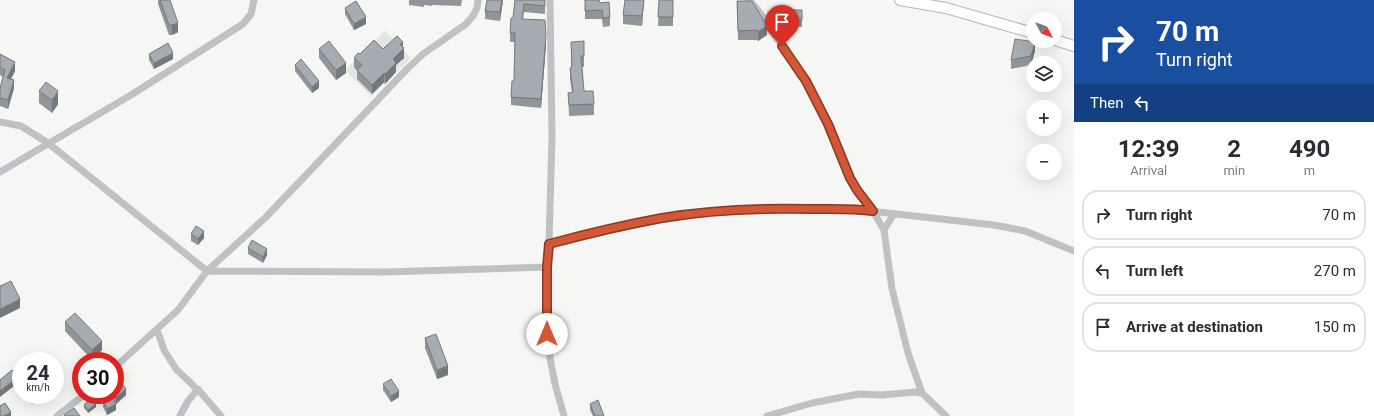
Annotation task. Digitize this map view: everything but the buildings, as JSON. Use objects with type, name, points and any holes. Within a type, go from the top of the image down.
[{"type":"main road","points":[[900,0],[946,8],[1026,31]]},
{"type":"main road","points":[[1062,42],[1074,46]]},
{"type":"street","points":[[0,172],[131,95],[243,24],[251,14],[254,0]]},
{"type":"street","points":[[124,359],[178,310],[207,271],[266,217],[407,69],[423,54],[466,24],[473,16],[477,8],[478,0]]},
{"type":"street","points":[[550,0],[552,137],[547,267],[547,334],[555,384],[564,416]]},
{"type":"street","points":[[749,0],[758,10],[806,81],[828,124],[850,178],[884,230],[892,289],[908,353],[922,393],[946,416]]},
{"type":"street","points":[[0,122],[21,126],[48,143],[207,271],[385,272],[547,267]]},
{"type":"street","points":[[549,244],[581,235],[662,218],[749,210],[796,209],[861,210],[994,225],[1025,231],[1074,251]]},
{"type":"street","points":[[884,230],[894,214]]},
{"type":"street","points":[[157,330],[164,350],[176,369],[198,389],[222,416]]},
{"type":"street","points":[[180,416],[188,401],[198,389]]},
{"type":"street","points":[[767,416],[812,403],[858,394],[882,395],[915,392],[922,393]]},
{"type":"street","points":[[57,416],[72,404]]},
{"type":"shaded area","points":[[385,31],[411,58],[371,97],[345,70]]},
{"type":"route","points":[[547,334],[547,267],[549,244],[581,235],[662,218],[705,213],[796,209],[873,211],[850,178],[816,99],[806,81],[782,46]]}]
